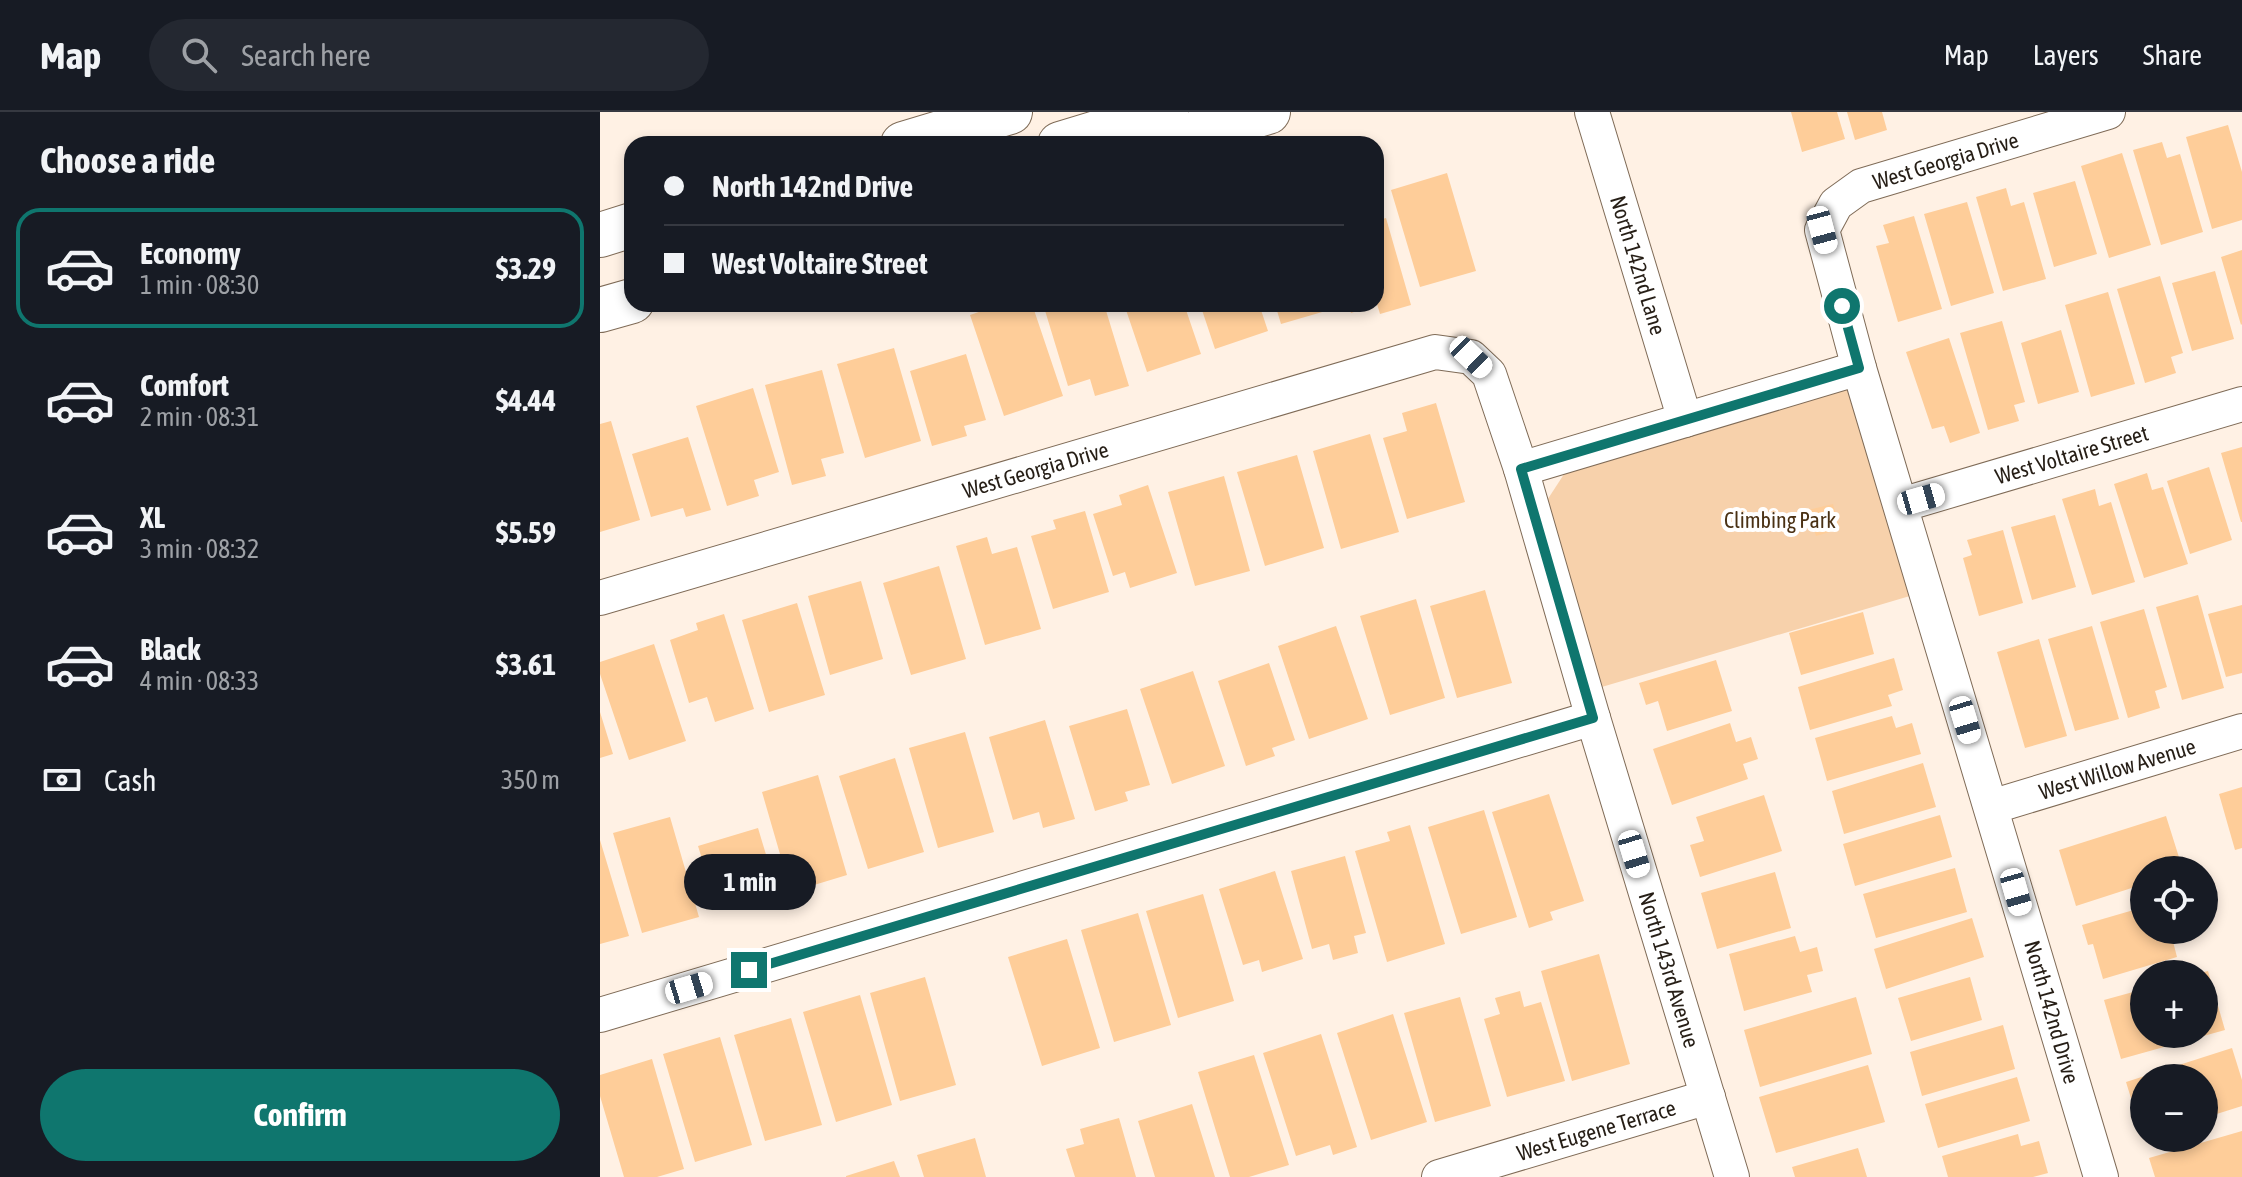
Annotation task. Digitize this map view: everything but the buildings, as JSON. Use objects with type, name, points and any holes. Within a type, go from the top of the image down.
[{"type":"main road","points":[[930,136],[1010,112]]},
{"type":"main road","points":[[1086,136],[1166,112]]},
{"type":"main road","points":[[1186,136],[1268,112]]},
{"type":"main road","points":[[600,235],[624,228]]},
{"type":"main road","points":[[600,310],[624,303]]},
{"type":"street","name":"North 142nd Lane","points":[[1592,112],[1685,420]]},
{"type":"street","name":"West Georgia Drive","points":[[1836,204],[1861,186],[2108,112]]},
{"type":"street","name":"North 142nd Drive","points":[[1836,204],[1822,230],[1859,368],[2101,1177]]},
{"type":"street","name":"West Georgia Drive","points":[[600,598],[1435,352],[1471,357]]},
{"type":"street","name":"North 143rd Avenue","points":[[1471,357],[1489,374],[1521,469],[1732,1177]]},
{"type":"street","points":[[1521,469],[1859,368]]},
{"type":"street","name":"West Voltaire Street","points":[[1901,505],[2242,404]]},
{"type":"street","points":[[600,1015],[1593,718]]},
{"type":"street","name":"West Willow Avenue","points":[[1991,807],[2242,731]]},
{"type":"street","name":"West Eugene Terrace","points":[[1439,1177],[1708,1097]]},
{"type":"green space","name":"Climbing Park","points":[[1855,383],[1920,593],[1595,689],[1542,508],[1568,468]]},
{"type":"route","points":[[749,970],[1593,718],[1521,469],[1859,368],[1842,306]]}]
